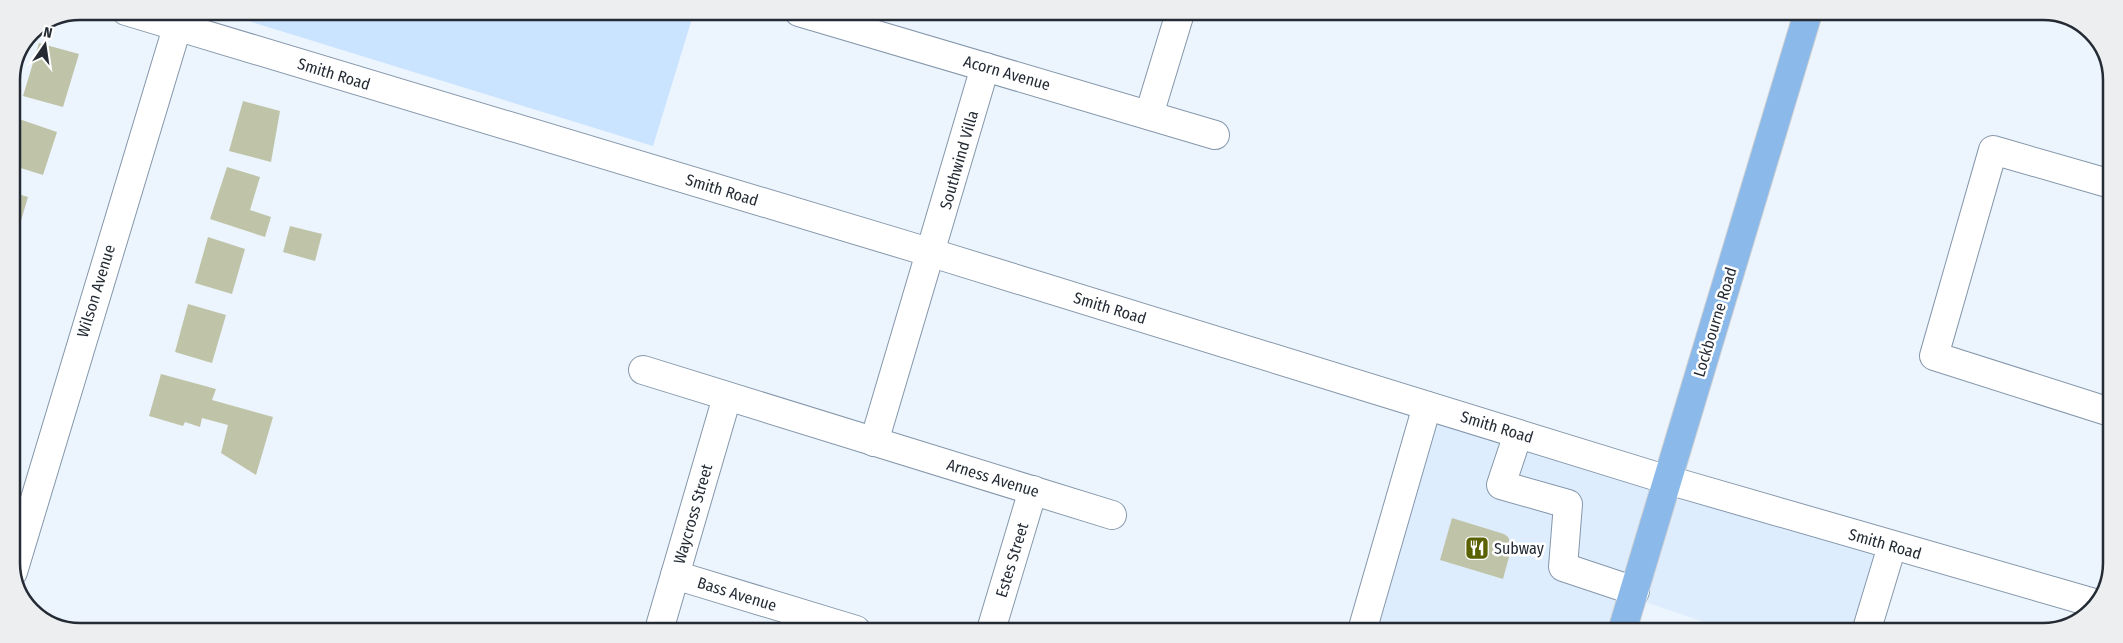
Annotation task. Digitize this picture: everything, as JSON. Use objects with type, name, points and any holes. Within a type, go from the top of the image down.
[{"type":"main road","name":"Lockbourne Road","points":[[1625,623],[1806,20]]},
{"type":"street","name":"Wilson Avenue","points":[[20,549],[179,20]]},
{"type":"street","name":"Smith Road","points":[[182,20],[1668,480],[2088,601]]},
{"type":"street","name":"Acorn Avenue","points":[[848,20],[985,67],[1215,135]]},
{"type":"street","points":[[1150,115],[1178,20]]},
{"type":"street","name":"Southwind Villa","points":[[932,253],[985,67]]},
{"type":"street","points":[[2103,182],[1993,150],[1934,356],[2103,410]]},
{"type":"street","points":[[874,442],[932,253]]},
{"type":"street","name":"Arness Avenue","points":[[643,370],[1112,515]]},
{"type":"street","name":"Waycross Street","points":[[661,623],[727,397]]},
{"type":"street","points":[[1364,623],[1427,406]]},
{"type":"street","points":[[1518,434],[1501,485],[1568,504],[1563,567],[1635,591]]},
{"type":"street","name":"Estes Street","points":[[993,623],[1034,490]]},
{"type":"street","points":[[1869,623],[1892,546]]},
{"type":"street","name":"Bass Avenue","points":[[675,575],[833,623]]},
{"type":"shaded area","points":[[245,20],[692,20],[653,146]]},
{"type":"shaded area","points":[[1424,401],[1890,547],[1867,623],[1707,623],[1633,598],[1625,623],[1362,623]]},
{"type":"building","points":[[39,43],[79,54],[63,107],[23,96]]},
{"type":"building","points":[[243,101],[280,111],[271,162],[229,151]]},
{"type":"building","points":[[20,119],[57,132],[43,175],[20,168]]},
{"type":"building","points":[[227,167],[260,177],[250,210],[271,217],[265,237],[210,219]]},
{"type":"building","points":[[20,195],[28,197],[20,224]]},
{"type":"building","points":[[290,226],[322,234],[315,261],[283,252]]},
{"type":"building","points":[[208,237],[245,249],[232,294],[195,283]]},
{"type":"building","points":[[188,304],[226,315],[212,363],[175,352]]},
{"type":"building","points":[[161,374],[216,389],[212,400],[273,417],[256,475],[221,453],[228,425],[202,418],[200,427],[185,422],[183,426],[149,416]]},
{"type":"building","name":"Subway","points":[[1452,518],[1504,534],[1508,537],[1512,546],[1503,579],[1440,560]]},
{"type":"place","name":"Subway","points":[[1477,548]]}]
